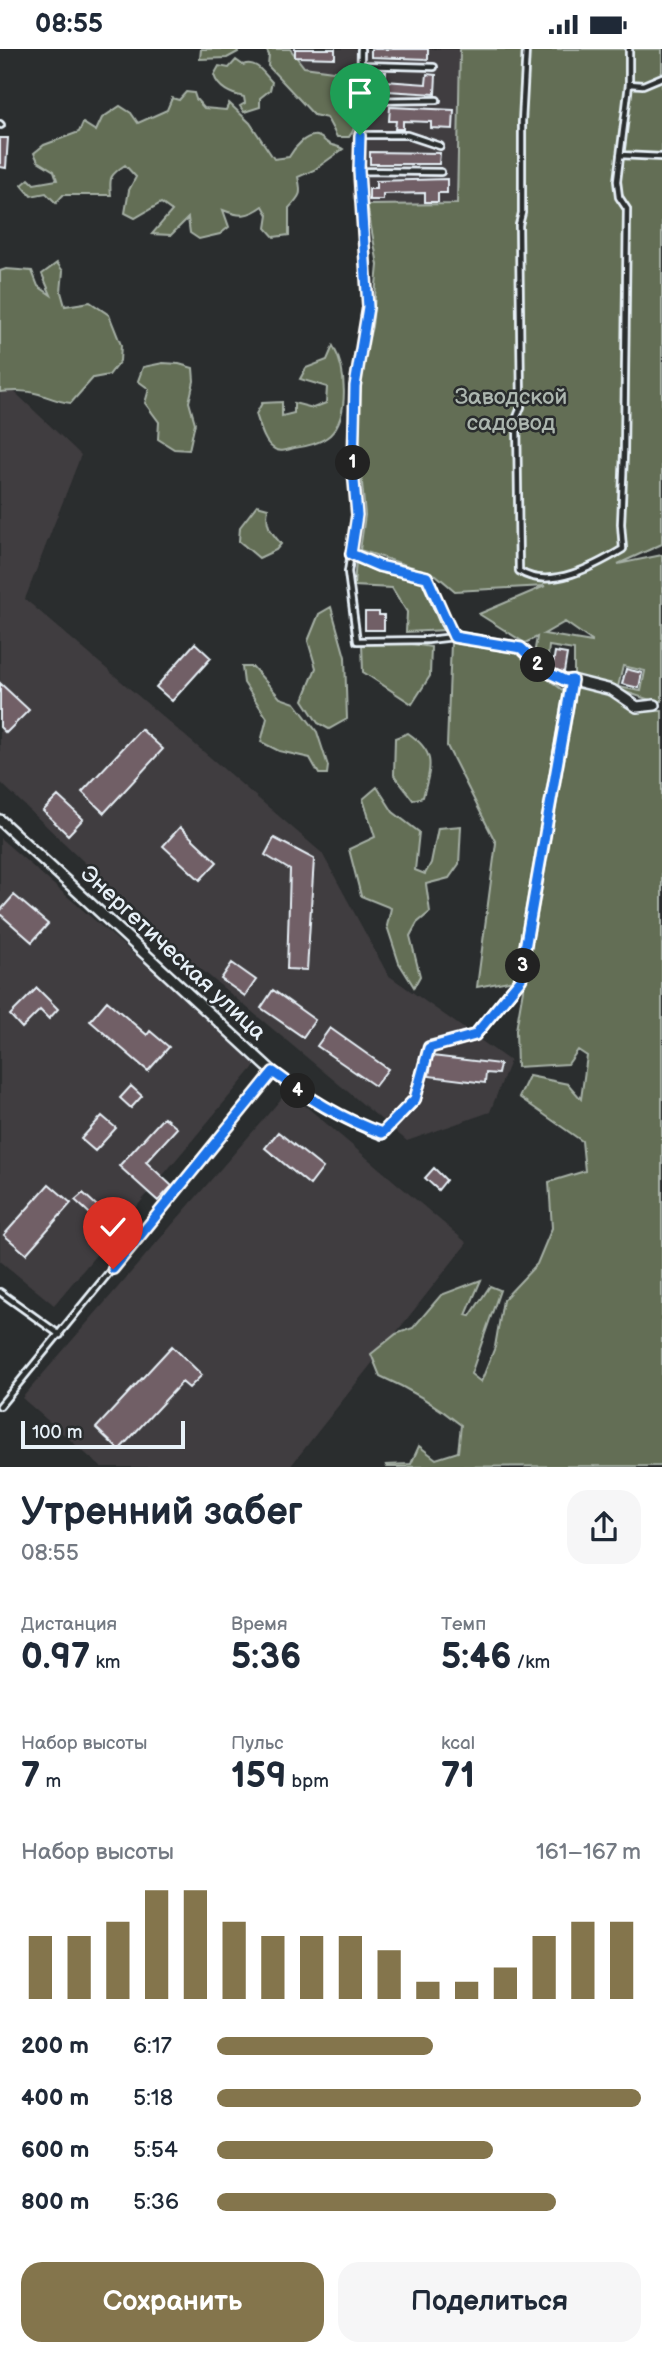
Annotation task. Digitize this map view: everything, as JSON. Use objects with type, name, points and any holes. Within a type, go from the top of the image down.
[{"type":"street","points":[[351,554],[379,566],[427,577],[454,637],[521,648],[545,671],[566,681],[572,680],[612,690],[637,706],[654,705]]},
{"type":"street","name":"Энергетическая улица","points":[[0,820],[273,1072],[309,1099],[356,1124],[382,1133],[415,1099],[429,1048],[475,1035],[521,979],[572,680]]},
{"type":"lane","points":[[361,49],[359,171],[368,307],[355,386],[353,470],[357,515],[348,572],[357,641],[454,637]]},
{"type":"lane","points":[[526,49],[520,225],[521,407],[517,417],[519,571],[527,576],[554,579],[600,563],[623,549],[621,524],[627,209],[618,197],[617,181],[629,84],[629,49]]},
{"type":"lane","points":[[361,65],[433,67]]},
{"type":"lane","points":[[629,84],[643,85],[662,77]]},
{"type":"lane","points":[[360,101],[437,100]]},
{"type":"lane","points":[[360,135],[407,135],[440,146]]},
{"type":"lane","points":[[620,155],[662,157]]},
{"type":"lane","points":[[359,171],[441,172]]},
{"type":"lane","points":[[0,1406],[273,1072]]},
{"type":"lane","points":[[0,1292],[60,1335]]},
{"type":"shaded area","points":[[274,49],[460,49],[457,204],[367,205],[352,199],[353,76],[298,68]]},
{"type":"shaded area","points":[[0,378],[81,455],[25,599],[322,853],[388,975],[510,1061],[490,1112],[407,1141],[167,941],[0,782]]},
{"type":"shaded area","points":[[0,838],[258,1062],[54,1305],[0,1261]]},
{"type":"shaded area","points":[[288,1091],[467,1243],[290,1467],[101,1467],[22,1398]]},
{"type":"green space","points":[[201,49],[237,49],[238,52],[227,58],[200,59]]},
{"type":"green space","points":[[266,49],[290,49],[304,67],[340,72],[355,104],[356,122],[349,137],[337,137],[327,118],[314,115],[268,66],[269,55]]},
{"type":"green space","name":"Заводской садовод","points":[[460,49],[662,49],[662,544],[618,564],[662,555],[662,701],[653,701],[574,675],[574,650],[549,646],[547,668],[534,655],[537,637],[525,643],[479,614],[545,586],[455,591],[436,575],[360,550],[365,515],[358,440],[361,367],[372,326],[378,265],[367,205],[457,204]],"holes":[[[565,622],[592,641],[592,642],[544,634]],[[623,666],[645,671],[641,691],[618,687]]]},
{"type":"green space","points":[[236,60],[243,65],[256,66],[272,82],[270,90],[260,98],[260,107],[244,112],[240,106],[245,103],[244,97],[226,90],[216,80],[214,75],[219,66],[229,68]]},
{"type":"green space","points":[[186,92],[194,93],[204,108],[226,110],[229,103],[250,123],[274,159],[289,157],[301,142],[313,136],[343,149],[314,170],[298,177],[300,191],[289,208],[289,235],[274,237],[266,228],[268,215],[263,206],[244,215],[223,210],[229,227],[220,234],[199,239],[190,233],[188,218],[171,235],[152,234],[172,211],[161,203],[135,218],[125,213],[129,190],[136,177],[125,165],[112,177],[111,195],[63,195],[56,203],[46,193],[31,196],[22,185],[29,179],[34,184],[57,180],[54,171],[38,161],[34,153],[44,145],[79,132],[83,123],[96,131],[102,118],[120,106],[131,113],[138,123],[167,110],[172,98],[179,100]]},
{"type":"green space","points":[[57,263],[63,271],[61,292],[65,306],[90,302],[109,315],[121,345],[120,361],[109,375],[93,378],[71,403],[29,392],[0,392],[0,271],[32,271],[38,286],[51,295],[42,274]]},
{"type":"green space","points":[[333,346],[341,366],[344,391],[341,416],[336,426],[326,438],[308,446],[275,450],[264,437],[256,414],[262,403],[282,402],[282,416],[294,413],[294,403],[313,408],[326,403],[327,387],[300,379],[306,368],[327,360]]},
{"type":"green space","points":[[163,363],[193,368],[194,381],[189,402],[195,423],[189,450],[174,449],[158,439],[159,422],[145,403],[149,389],[138,381],[143,367]]},
{"type":"green space","points":[[257,505],[268,508],[269,527],[281,544],[276,550],[259,558],[239,541],[240,527]]},
{"type":"green space","points":[[356,560],[375,569],[422,581],[445,630],[406,632],[407,612],[392,588],[354,586]]},
{"type":"green space","points":[[331,607],[345,657],[347,719],[329,729],[318,723],[303,700],[316,668],[308,641],[319,614]]},
{"type":"green space","points":[[476,642],[514,649],[565,692],[519,979],[477,987],[496,843],[447,746],[451,643]]},
{"type":"green space","points":[[406,643],[431,647],[430,676],[412,704],[363,672],[362,644]]},
{"type":"green space","points":[[242,667],[253,667],[280,698],[295,703],[317,732],[328,766],[327,774],[319,774],[310,758],[279,751],[261,742],[267,718],[244,683]]},
{"type":"green space","points":[[576,685],[620,697],[635,711],[662,711],[662,1466],[387,1467],[386,1465],[411,1464],[419,1446],[436,1459],[458,1452],[461,1425],[422,1397],[380,1376],[371,1354],[396,1334],[413,1328],[441,1295],[481,1280],[466,1315],[470,1316],[490,1286],[500,1290],[471,1374],[481,1382],[495,1347],[503,1300],[537,1264],[552,1228],[549,1182],[585,1171],[582,1141],[519,1097],[529,1076],[568,1084],[581,1099],[587,1056],[578,1050],[568,1064],[517,1067],[516,1030]]},
{"type":"green space","points":[[408,733],[424,747],[429,761],[423,797],[413,800],[394,775],[395,738]]},
{"type":"green space","points":[[377,787],[393,812],[419,832],[415,870],[425,874],[431,863],[438,828],[461,826],[459,864],[449,878],[426,884],[430,912],[417,923],[410,936],[420,976],[414,987],[399,963],[387,926],[391,908],[361,896],[349,849],[375,837],[363,799]]},
{"type":"building","points":[[295,49],[335,49],[335,58],[295,57]]},
{"type":"building","points":[[371,49],[428,49],[428,59],[371,57]]},
{"type":"building","points":[[372,72],[386,72],[385,81],[426,84],[427,74],[436,75],[435,94],[371,90]]},
{"type":"building","points":[[390,107],[454,110],[453,129],[431,128],[431,122],[403,121],[403,129],[395,129],[396,121],[389,121]]},
{"type":"building","points":[[0,138],[8,138],[6,168],[0,167]]},
{"type":"building","points":[[370,152],[440,153],[439,164],[370,164]]},
{"type":"building","points":[[447,179],[447,193],[438,193],[438,202],[425,202],[425,193],[383,194],[383,200],[369,200],[369,189],[376,189],[376,181]]},
{"type":"building","points":[[365,612],[379,612],[379,615],[384,615],[384,630],[365,630]]},
{"type":"building","points":[[195,643],[211,658],[172,701],[156,687]]},
{"type":"building","points":[[555,652],[567,654],[564,672],[552,670]]},
{"type":"building","points":[[626,669],[642,673],[639,688],[622,684]]},
{"type":"building","points":[[0,683],[29,710],[6,733],[0,727]]},
{"type":"building","points":[[141,729],[163,749],[104,813],[82,792]]},
{"type":"building","points":[[58,796],[83,819],[68,835],[43,811]]},
{"type":"building","points":[[180,827],[217,862],[200,880],[163,846]]},
{"type":"building","points":[[274,838],[314,859],[307,970],[287,969],[290,870],[265,855]]},
{"type":"building","points":[[14,895],[48,924],[32,942],[0,914]]},
{"type":"building","points":[[232,963],[256,980],[245,996],[221,979]]},
{"type":"building","points":[[37,988],[58,1009],[49,1019],[40,1010],[22,1028],[10,1015]]},
{"type":"building","points":[[273,990],[315,1020],[303,1037],[261,1008]]},
{"type":"building","points":[[107,1001],[147,1035],[150,1031],[169,1047],[148,1071],[90,1021]]},
{"type":"building","points":[[330,1028],[388,1069],[375,1086],[317,1046]]},
{"type":"building","points":[[432,1056],[500,1064],[498,1074],[486,1073],[485,1083],[429,1076]]},
{"type":"building","points":[[131,1086],[142,1096],[131,1108],[120,1098]]},
{"type":"building","points":[[102,1116],[116,1128],[95,1151],[81,1139]]},
{"type":"building","points":[[164,1117],[177,1128],[146,1162],[172,1186],[158,1201],[119,1166]]},
{"type":"building","points":[[278,1132],[323,1168],[310,1185],[265,1148]]},
{"type":"building","points":[[434,1168],[446,1180],[438,1190],[425,1178]]},
{"type":"building","points":[[49,1184],[71,1203],[26,1254],[4,1235]]},
{"type":"building","points":[[83,1193],[133,1239],[126,1247],[75,1200]]},
{"type":"building","points":[[172,1346],[202,1375],[189,1388],[182,1382],[119,1450],[96,1428]]},
{"type":"route","points":[[113,1269],[273,1072],[309,1099],[356,1124],[382,1133],[415,1099],[429,1048],[475,1035],[521,979],[572,680],[566,681],[545,671],[521,648],[454,637],[427,577],[379,566],[351,554],[357,515],[353,470],[355,386],[368,307],[363,258],[360,135]]}]
